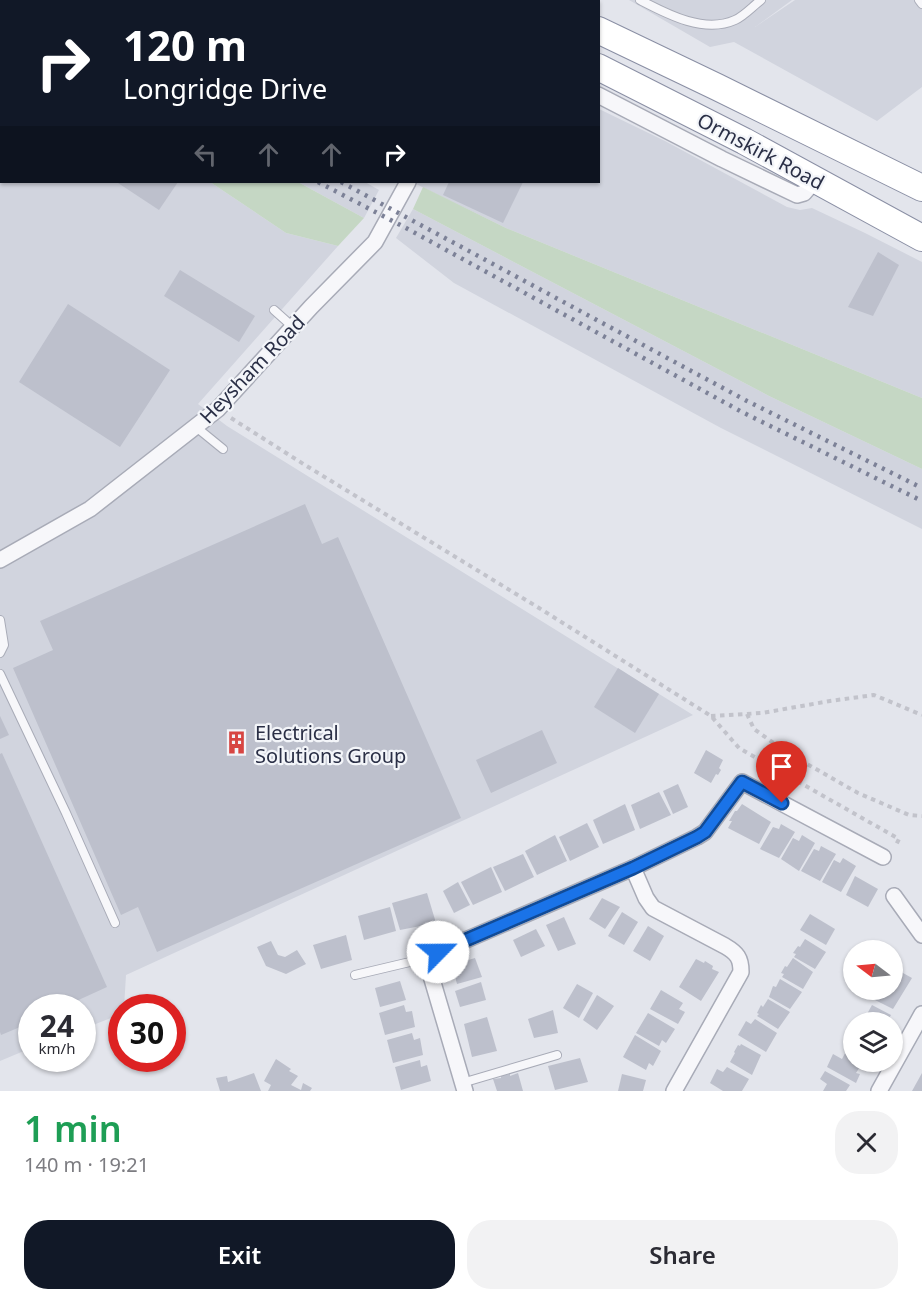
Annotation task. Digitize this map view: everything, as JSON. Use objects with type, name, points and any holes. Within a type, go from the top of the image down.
[{"type":"highway","name":"Ormskirk Road","points":[[600,31],[922,188]]},
{"type":"highway","name":"Ormskirk Road","points":[[600,68],[816,179],[922,238]]},
{"type":"street","points":[[600,96],[797,195],[804,193],[816,179]]},
{"type":"street","name":"Heysham Road","points":[[0,560],[90,509],[218,410],[375,242],[407,183]]},
{"type":"street","points":[[463,1087],[429,969],[429,963],[438,952],[633,868],[697,837],[705,832],[742,782],[888,853]]},
{"type":"street","points":[[633,868],[653,908],[734,951],[741,961],[741,972],[674,1091]]},
{"type":"street","points":[[894,896],[922,935]]},
{"type":"street","points":[[879,1091],[922,1014]]},
{"type":"lane","points":[[640,0],[688,21],[721,24],[736,20],[761,0]]},
{"type":"lane","points":[[919,0],[922,4]]},
{"type":"lane","points":[[274,310],[294,327]]},
{"type":"lane","points":[[196,427],[223,449]]},
{"type":"lane","points":[[0,620],[4,645],[0,653]]},
{"type":"lane","points":[[0,674],[115,923]]},
{"type":"lane","points":[[355,975],[414,961],[429,963]]},
{"type":"lane","points":[[463,1087],[557,1055]]},
{"type":"path","points":[[218,410],[711,716],[739,748],[899,839],[888,853]]},
{"type":"path","points":[[711,716],[762,713],[874,695],[922,716]]},
{"type":"path","points":[[747,714],[754,729],[786,752],[858,793],[909,815],[922,816]]},
{"type":"shaded area","points":[[629,0],[792,0],[755,27],[795,0],[922,0],[922,87],[877,121],[734,42],[710,47]]},
{"type":"shaded area","points":[[600,109],[665,141],[787,207],[800,210],[812,208],[922,262],[922,398],[506,228],[414,183],[600,183]]},
{"type":"shaded area","points":[[0,183],[211,183],[286,233],[338,246],[198,404],[227,426],[693,715],[126,975],[125,994],[108,994],[108,1019],[96,1024],[96,994],[18,994],[18,1053],[0,1061]]},
{"type":"shaded area","points":[[300,183],[367,183],[379,190],[364,218]]},
{"type":"shaded area","points":[[413,209],[769,396],[922,469],[922,529],[721,428],[454,283],[396,238]]},
{"type":"green space","points":[[211,183],[300,183],[364,218],[338,246],[286,233]]},
{"type":"green space","points":[[423,187],[506,228],[922,398],[922,469],[769,396],[413,209]]},
{"type":"building","points":[[118,183],[177,183],[159,210]]},
{"type":"building","points":[[449,183],[523,183],[503,223],[443,195]]},
{"type":"building","points":[[878,252],[899,265],[873,316],[848,307]]},
{"type":"building","points":[[180,270],[255,316],[239,342],[164,296]]},
{"type":"building","points":[[68,304],[170,370],[120,447],[19,382]]},
{"type":"building","name":"Electrical Solutions Group","points":[[305,504],[322,544],[338,537],[461,818],[157,952],[138,907],[121,915],[13,668],[53,650],[40,621]]},
{"type":"building","points":[[618,668],[659,694],[635,733],[594,707]]},
{"type":"building","points":[[0,716],[9,735],[0,739]]},
{"type":"building","points":[[542,730],[557,763],[491,793],[476,760]]},
{"type":"building","points":[[706,750],[723,760],[719,768],[721,770],[711,783],[694,773]]},
{"type":"building","points":[[2,753],[107,987],[92,994],[18,994],[18,1028],[1,1035],[0,1032],[0,754]]},
{"type":"building","points":[[678,784],[688,807],[673,814],[663,791]]},
{"type":"building","points":[[659,792],[671,815],[640,829],[631,805]]},
{"type":"building","points":[[625,804],[635,830],[603,844],[593,820]]},
{"type":"building","points":[[742,804],[771,822],[759,844],[728,828],[732,821],[729,821]]},
{"type":"building","points":[[587,823],[599,847],[570,861],[559,837]]},
{"type":"building","points":[[781,824],[795,832],[779,858],[760,849],[773,827],[779,829]]},
{"type":"building","points":[[555,835],[567,861],[537,875],[525,851]]},
{"type":"building","points":[[802,835],[815,843],[799,871],[781,859],[793,838],[799,841]]},
{"type":"building","points":[[821,846],[836,854],[820,881],[801,871],[814,849],[819,851]]},
{"type":"building","points":[[523,854],[534,877],[505,891],[493,867]]},
{"type":"building","points":[[843,858],[856,866],[841,892],[822,882],[834,860],[840,863]]},
{"type":"building","points":[[491,867],[502,892],[473,905],[461,882]]},
{"type":"building","points":[[855,876],[878,889],[868,907],[846,895]]},
{"type":"building","points":[[458,882],[470,905],[454,913],[443,891]]},
{"type":"building","points":[[427,893],[436,923],[400,930],[392,903]]},
{"type":"building","points":[[602,898],[620,907],[605,929],[589,919]]},
{"type":"building","points":[[390,907],[396,931],[364,940],[358,916]]},
{"type":"building","points":[[622,912],[638,922],[624,945],[608,936]]},
{"type":"building","points":[[810,914],[835,929],[826,945],[800,930]]},
{"type":"building","points":[[564,917],[576,944],[558,951],[546,925]]},
{"type":"building","points":[[648,926],[664,936],[650,961],[633,951]]},
{"type":"building","points":[[536,929],[545,946],[521,957],[513,940]]},
{"type":"building","points":[[346,935],[352,960],[321,969],[313,945]]},
{"type":"building","points":[[805,939],[826,952],[815,969],[794,957],[796,954],[793,953]]},
{"type":"building","points":[[271,941],[278,955],[285,957],[297,950],[306,964],[286,974],[266,966],[257,947]]},
{"type":"building","points":[[475,958],[482,977],[457,984],[452,965]]},
{"type":"building","points":[[793,958],[813,972],[803,989],[782,977],[784,974],[781,973],[785,966],[787,967]]},
{"type":"building","points":[[696,959],[704,963],[705,961],[713,966],[712,969],[719,972],[701,1001],[679,987]]},
{"type":"building","points":[[903,973],[912,978],[903,993]]},
{"type":"building","points":[[780,979],[802,992],[790,1009],[769,997],[773,986],[776,987]]},
{"type":"building","points":[[400,981],[406,1000],[380,1007],[375,988]]},
{"type":"building","points":[[481,982],[486,1000],[460,1007],[455,991]]},
{"type":"building","points":[[577,984],[593,993],[579,1018],[563,1008]]},
{"type":"building","points":[[661,990],[683,1003],[679,1009],[685,1012],[678,1024],[650,1009]]},
{"type":"building","points":[[597,995],[614,1006],[597,1030],[583,1020]]},
{"type":"building","points":[[768,999],[790,1012],[778,1029],[757,1016],[761,1005],[763,1007]]},
{"type":"building","points":[[875,1000],[899,1000],[893,1009]]},
{"type":"building","points":[[404,1005],[406,1012],[412,1011],[415,1027],[385,1035],[379,1013]]},
{"type":"building","points":[[872,1005],[885,1012],[868,1012]]},
{"type":"building","points":[[553,1010],[558,1033],[534,1038],[528,1019]]},
{"type":"building","points":[[648,1013],[675,1029],[666,1043],[662,1040],[659,1046],[636,1033]]},
{"type":"building","points":[[487,1017],[497,1051],[472,1057],[464,1024]]},
{"type":"building","points":[[755,1019],[777,1033],[766,1052],[738,1035],[746,1021],[751,1024]]},
{"type":"building","points":[[412,1033],[414,1040],[420,1038],[423,1055],[393,1063],[387,1040]]},
{"type":"building","points":[[635,1035],[661,1051],[653,1066],[649,1063],[646,1070],[623,1057]]},
{"type":"building","points":[[741,1044],[761,1055],[752,1075],[730,1062],[738,1045]]},
{"type":"building","points":[[833,1054],[842,1059],[843,1057],[843,1072],[860,1074],[856,1083],[827,1067]]},
{"type":"building","points":[[580,1058],[588,1082],[555,1090],[548,1066]]},
{"type":"building","points":[[276,1059],[298,1076],[291,1085],[301,1090],[303,1083],[312,1088],[310,1091],[268,1091],[271,1085],[264,1081]]},
{"type":"building","points":[[420,1060],[421,1067],[427,1065],[431,1081],[401,1090],[395,1067]]},
{"type":"building","points":[[727,1067],[749,1079],[742,1091],[723,1091],[710,1083],[717,1069],[723,1072]]},
{"type":"building","points":[[825,1071],[850,1085],[846,1091],[823,1091],[827,1084],[820,1079]]},
{"type":"building","points":[[254,1073],[261,1091],[220,1091],[216,1078],[227,1076],[228,1082]]},
{"type":"building","points":[[518,1073],[523,1091],[497,1091],[493,1079],[501,1078],[501,1075],[510,1074],[510,1076]]},
{"type":"building","points":[[922,1073],[922,1091],[912,1091]]},
{"type":"building","points":[[622,1074],[646,1080],[643,1091],[618,1091]]},
{"type":"railway","points":[[320,183],[742,412],[922,501]]},
{"type":"railway","points":[[343,183],[747,401],[922,488]]},
{"type":"place","name":"Electrical Solutions Group","points":[[237,743]]},
{"type":"route","points":[[438,952],[633,868],[697,837],[705,832],[742,782],[782,803]]}]
